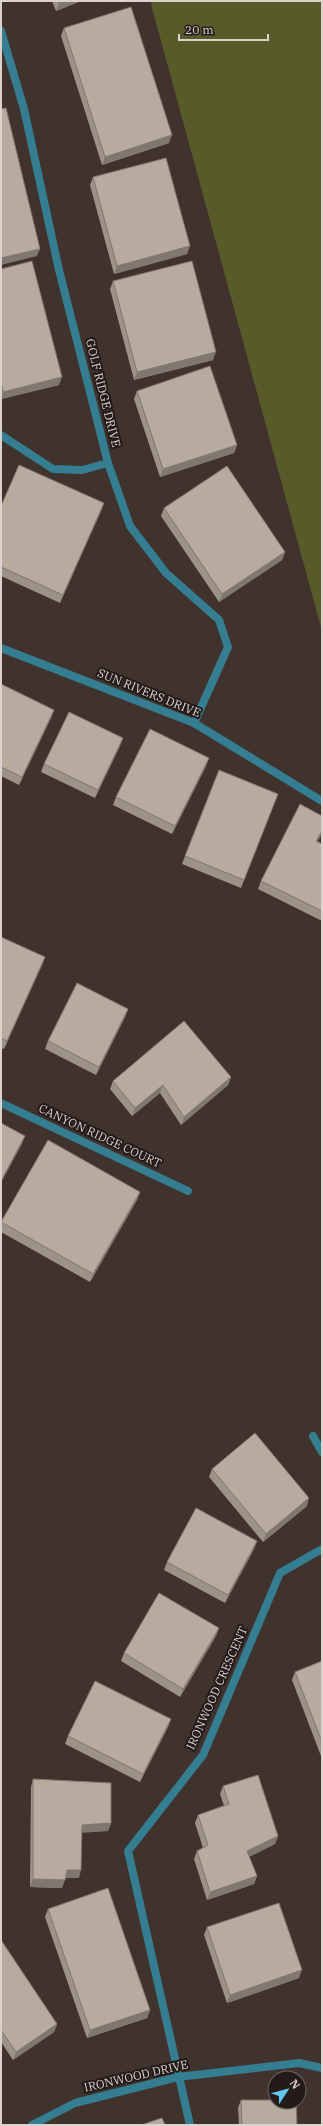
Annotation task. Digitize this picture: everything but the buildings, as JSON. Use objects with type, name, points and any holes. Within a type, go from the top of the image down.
[{"type":"street","name":"GOLF RIDGE DRIVE","points":[[1,31],[24,109],[59,270],[108,463],[130,526],[166,573],[219,620],[228,647],[194,722]]},
{"type":"street","points":[[1,435],[53,469],[82,470],[108,463]]},
{"type":"street","name":"SUN RIVERS DRIVE","points":[[1,648],[194,722],[322,801]]},
{"type":"street","name":"CANYON RIDGE COURT","points":[[1,1103],[188,1191]]},
{"type":"street","points":[[313,1436],[322,1452]]},
{"type":"street","name":"IRONWOOD CRESCENT","points":[[178,2077],[128,1851],[203,1755],[280,1572],[322,1549]]},
{"type":"street","name":"IRONWOOD DRIVE","points":[[32,2125],[75,2104],[178,2077],[299,2063],[322,2068]]},
{"type":"street","points":[[178,2077],[190,2125]]},
{"type":"green space","points":[[151,1],[322,1],[322,631],[152,8]]}]
